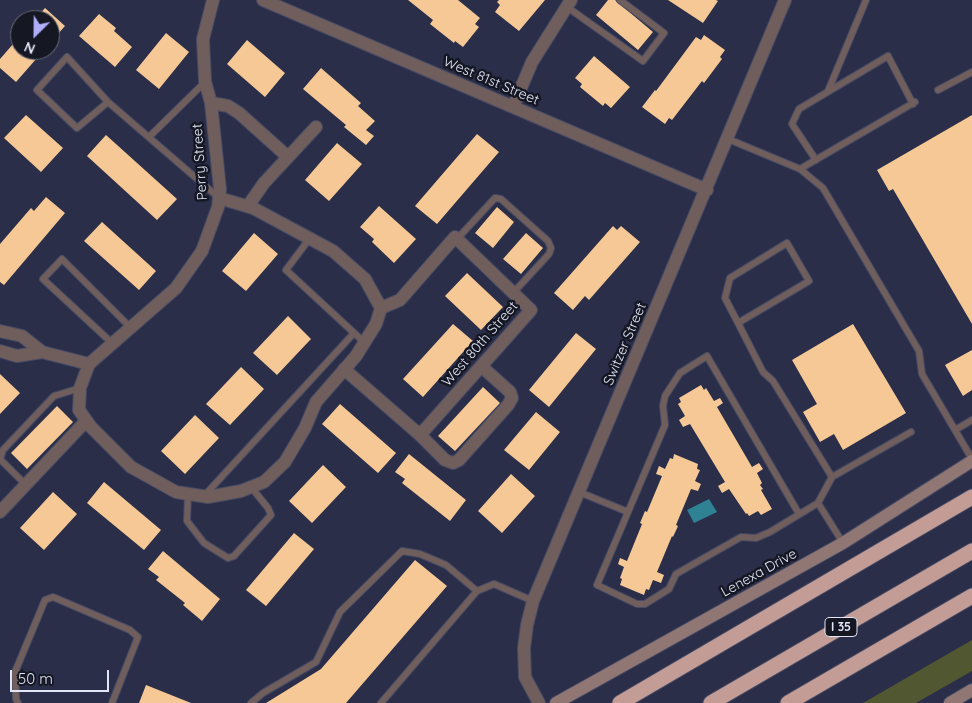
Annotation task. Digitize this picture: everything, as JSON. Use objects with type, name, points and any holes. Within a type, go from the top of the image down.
[{"type":"highway","points":[[620,703],[972,497]]},
{"type":"highway","name":"I 35","points":[[711,703],[972,551]]},
{"type":"highway","points":[[788,703],[972,596]]},
{"type":"street","name":"Perry Street","points":[[89,364],[176,288],[202,251],[218,207],[220,189],[211,103],[205,81],[203,39],[213,0]]},
{"type":"street","name":"West 81st Street","points":[[263,0],[707,190]]},
{"type":"street","name":"Switzer Street","points":[[539,703],[525,677],[524,648],[533,601],[786,0]]},
{"type":"street","points":[[513,107],[532,62],[569,3]]},
{"type":"street","points":[[211,103],[228,106],[239,113],[288,157]]},
{"type":"street","points":[[248,206],[264,183],[316,127]]},
{"type":"street","points":[[0,351],[17,356],[42,352],[89,364],[80,388],[79,410],[90,427],[131,467],[176,492],[204,496],[241,491],[264,482],[285,462],[305,428],[316,402],[356,356],[376,324],[381,308],[365,279],[333,251],[248,206],[219,198]]},
{"type":"street","points":[[381,308],[400,300],[455,237],[458,239]]},
{"type":"street","name":"West 80th Street","points":[[420,435],[532,310],[458,239]]},
{"type":"street","points":[[0,331],[22,336],[42,352]]},
{"type":"street","points":[[344,369],[420,435],[445,460],[453,463],[459,460],[512,398],[510,392],[481,366]]},
{"type":"street","points":[[0,512],[86,420]]},
{"type":"street","name":"Lenexa Drive","points":[[556,703],[843,543],[972,460]]},
{"type":"street","points":[[950,703],[972,690]]},
{"type":"lane","points":[[569,3],[643,61],[664,33],[620,0]]},
{"type":"lane","points":[[828,91],[866,0]]},
{"type":"lane","points":[[800,169],[816,160],[914,103],[888,56],[799,109],[792,124],[816,160]]},
{"type":"lane","points":[[108,102],[77,128],[37,90],[67,57],[108,102],[219,198]]},
{"type":"lane","points":[[938,90],[972,72]]},
{"type":"lane","points":[[148,137],[205,81]]},
{"type":"lane","points":[[728,139],[800,169],[823,188],[919,351],[922,374],[972,460]]},
{"type":"lane","points":[[458,239],[495,198],[501,199],[548,241],[551,248],[549,254],[514,293]]},
{"type":"lane","points":[[310,238],[286,270],[364,343]]},
{"type":"lane","points":[[738,323],[809,281],[788,243],[730,278],[725,298],[763,372],[773,381],[832,477]]},
{"type":"lane","points":[[112,343],[43,279],[62,259],[131,328]]},
{"type":"lane","points":[[204,496],[354,333]]},
{"type":"lane","points":[[799,514],[707,356],[680,374],[665,396],[663,406],[665,425],[597,585],[637,604],[645,604],[669,589],[676,574],[741,537],[756,538],[770,532],[818,503],[832,477],[912,432]]},
{"type":"lane","points":[[26,485],[0,459],[3,450],[54,396],[80,388]]},
{"type":"lane","points":[[955,430],[972,420]]},
{"type":"lane","points":[[188,494],[187,521],[204,543],[228,558],[234,556],[271,515],[268,508],[251,487]]},
{"type":"lane","points":[[579,492],[628,512]]},
{"type":"lane","points":[[818,503],[843,543]]},
{"type":"lane","points":[[251,703],[263,693],[316,662],[340,612],[402,551],[420,554],[446,565],[477,591]]},
{"type":"lane","points":[[382,703],[477,591],[494,584],[533,601]]},
{"type":"lane","points":[[18,703],[16,699],[15,672],[45,600],[53,597],[130,630],[138,637],[112,703]]},
{"type":"shaded area","points":[[709,499],[717,512],[694,523],[687,510]]},
{"type":"shaded area","points":[[972,640],[972,671],[916,703],[863,703]]},
{"type":"building","points":[[408,0],[458,0],[480,18],[475,24],[479,27],[463,47],[455,41],[454,43],[430,24],[433,20]]},
{"type":"building","points":[[499,0],[545,0],[519,31],[495,12],[500,5],[497,2]]},
{"type":"building","points":[[608,0],[615,0],[653,32],[638,50],[596,15]]},
{"type":"building","points":[[668,0],[716,0],[718,1],[703,23]]},
{"type":"building","points":[[99,14],[116,28],[114,31],[132,47],[115,67],[79,36]]},
{"type":"building","points":[[60,22],[65,26],[60,32]]},
{"type":"building","points":[[166,33],[189,52],[159,89],[136,70]]},
{"type":"building","points":[[704,35],[725,50],[720,57],[722,59],[704,83],[702,81],[672,120],[669,118],[665,124],[642,107],[696,37],[701,40]]},
{"type":"building","points":[[247,40],[285,73],[265,97],[227,64]]},
{"type":"building","points":[[10,48],[10,60],[35,60],[16,82],[0,68],[0,59]]},
{"type":"building","points":[[594,56],[630,87],[611,108],[605,103],[603,106],[580,87],[582,84],[575,78]]},
{"type":"building","points":[[321,68],[361,103],[358,106],[375,121],[366,130],[374,136],[366,145],[344,127],[346,125],[303,89]]},
{"type":"building","points":[[26,115],[63,148],[41,172],[4,138]]},
{"type":"building","points":[[972,115],[972,324],[893,189],[889,191],[877,170]]},
{"type":"building","points":[[477,134],[499,152],[437,224],[415,206]]},
{"type":"building","points":[[106,135],[177,199],[157,220],[87,156]]},
{"type":"building","points":[[337,143],[362,164],[329,201],[305,180]]},
{"type":"building","points":[[46,197],[65,213],[4,285],[0,282],[0,244],[31,208],[34,211]]},
{"type":"building","points":[[379,206],[416,239],[394,263],[372,242],[374,239],[360,227]]},
{"type":"building","points":[[497,207],[514,222],[493,248],[475,233]]},
{"type":"building","points":[[102,222],[156,271],[139,290],[84,241]]},
{"type":"building","points":[[613,226],[617,230],[621,226],[640,242],[589,300],[585,296],[573,310],[554,293]]},
{"type":"building","points":[[254,233],[278,254],[246,291],[222,271]]},
{"type":"building","points":[[526,233],[543,248],[521,274],[503,259]]},
{"type":"building","points":[[467,273],[503,307],[481,330],[445,296]]},
{"type":"building","points":[[288,316],[311,339],[277,375],[253,353]]},
{"type":"building","points":[[453,324],[473,341],[423,397],[403,379]]},
{"type":"building","points":[[853,324],[906,413],[843,450],[834,434],[820,442],[803,412],[817,404],[792,360]]},
{"type":"building","points":[[576,333],[596,349],[549,407],[529,390]]},
{"type":"building","points":[[972,350],[972,390],[963,396],[945,365]]},
{"type":"building","points":[[241,367],[264,389],[230,425],[206,404]]},
{"type":"building","points":[[0,374],[20,393],[0,414]]},
{"type":"building","points":[[701,385],[704,390],[706,388],[714,401],[720,398],[723,403],[717,407],[752,467],[759,463],[763,469],[757,473],[762,483],[760,485],[763,489],[761,490],[772,509],[761,515],[758,511],[749,516],[746,514],[729,489],[722,493],[718,486],[725,482],[690,424],[683,427],[679,420],[685,416],[678,404],[681,402],[679,398]]},
{"type":"building","points":[[483,387],[500,403],[455,451],[438,436]]},
{"type":"building","points":[[340,404],[396,453],[378,473],[322,424]]},
{"type":"building","points":[[57,406],[73,422],[27,469],[11,453]]},
{"type":"building","points":[[536,412],[560,432],[529,470],[504,450]]},
{"type":"building","points":[[195,415],[219,438],[185,474],[161,451]]},
{"type":"building","points":[[409,454],[466,500],[450,521],[402,483],[405,479],[395,472]]},
{"type":"building","points":[[674,454],[698,464],[697,469],[700,470],[695,481],[701,484],[698,491],[691,489],[676,525],[678,526],[657,572],[664,575],[661,583],[653,580],[649,590],[646,589],[644,595],[620,585],[622,579],[620,578],[624,567],[618,564],[620,558],[627,561],[642,524],[640,523],[645,511],[647,512],[662,476],[656,474],[659,466],[665,469],[670,458],[673,459]]},
{"type":"building","points":[[323,465],[346,487],[312,523],[289,501]]},
{"type":"building","points":[[511,474],[535,496],[502,533],[478,511]]},
{"type":"building","points":[[104,482],[161,530],[144,550],[87,503]]},
{"type":"building","points":[[53,492],[77,514],[44,550],[20,528]]},
{"type":"building","points":[[294,533],[314,549],[266,606],[246,590]]},
{"type":"building","points":[[163,551],[220,599],[202,621],[183,605],[185,603],[156,580],[159,577],[148,569]]},
{"type":"building","points":[[415,560],[447,586],[346,703],[266,703],[321,669]]},
{"type":"building","points":[[146,685],[191,703],[139,703]]}]
